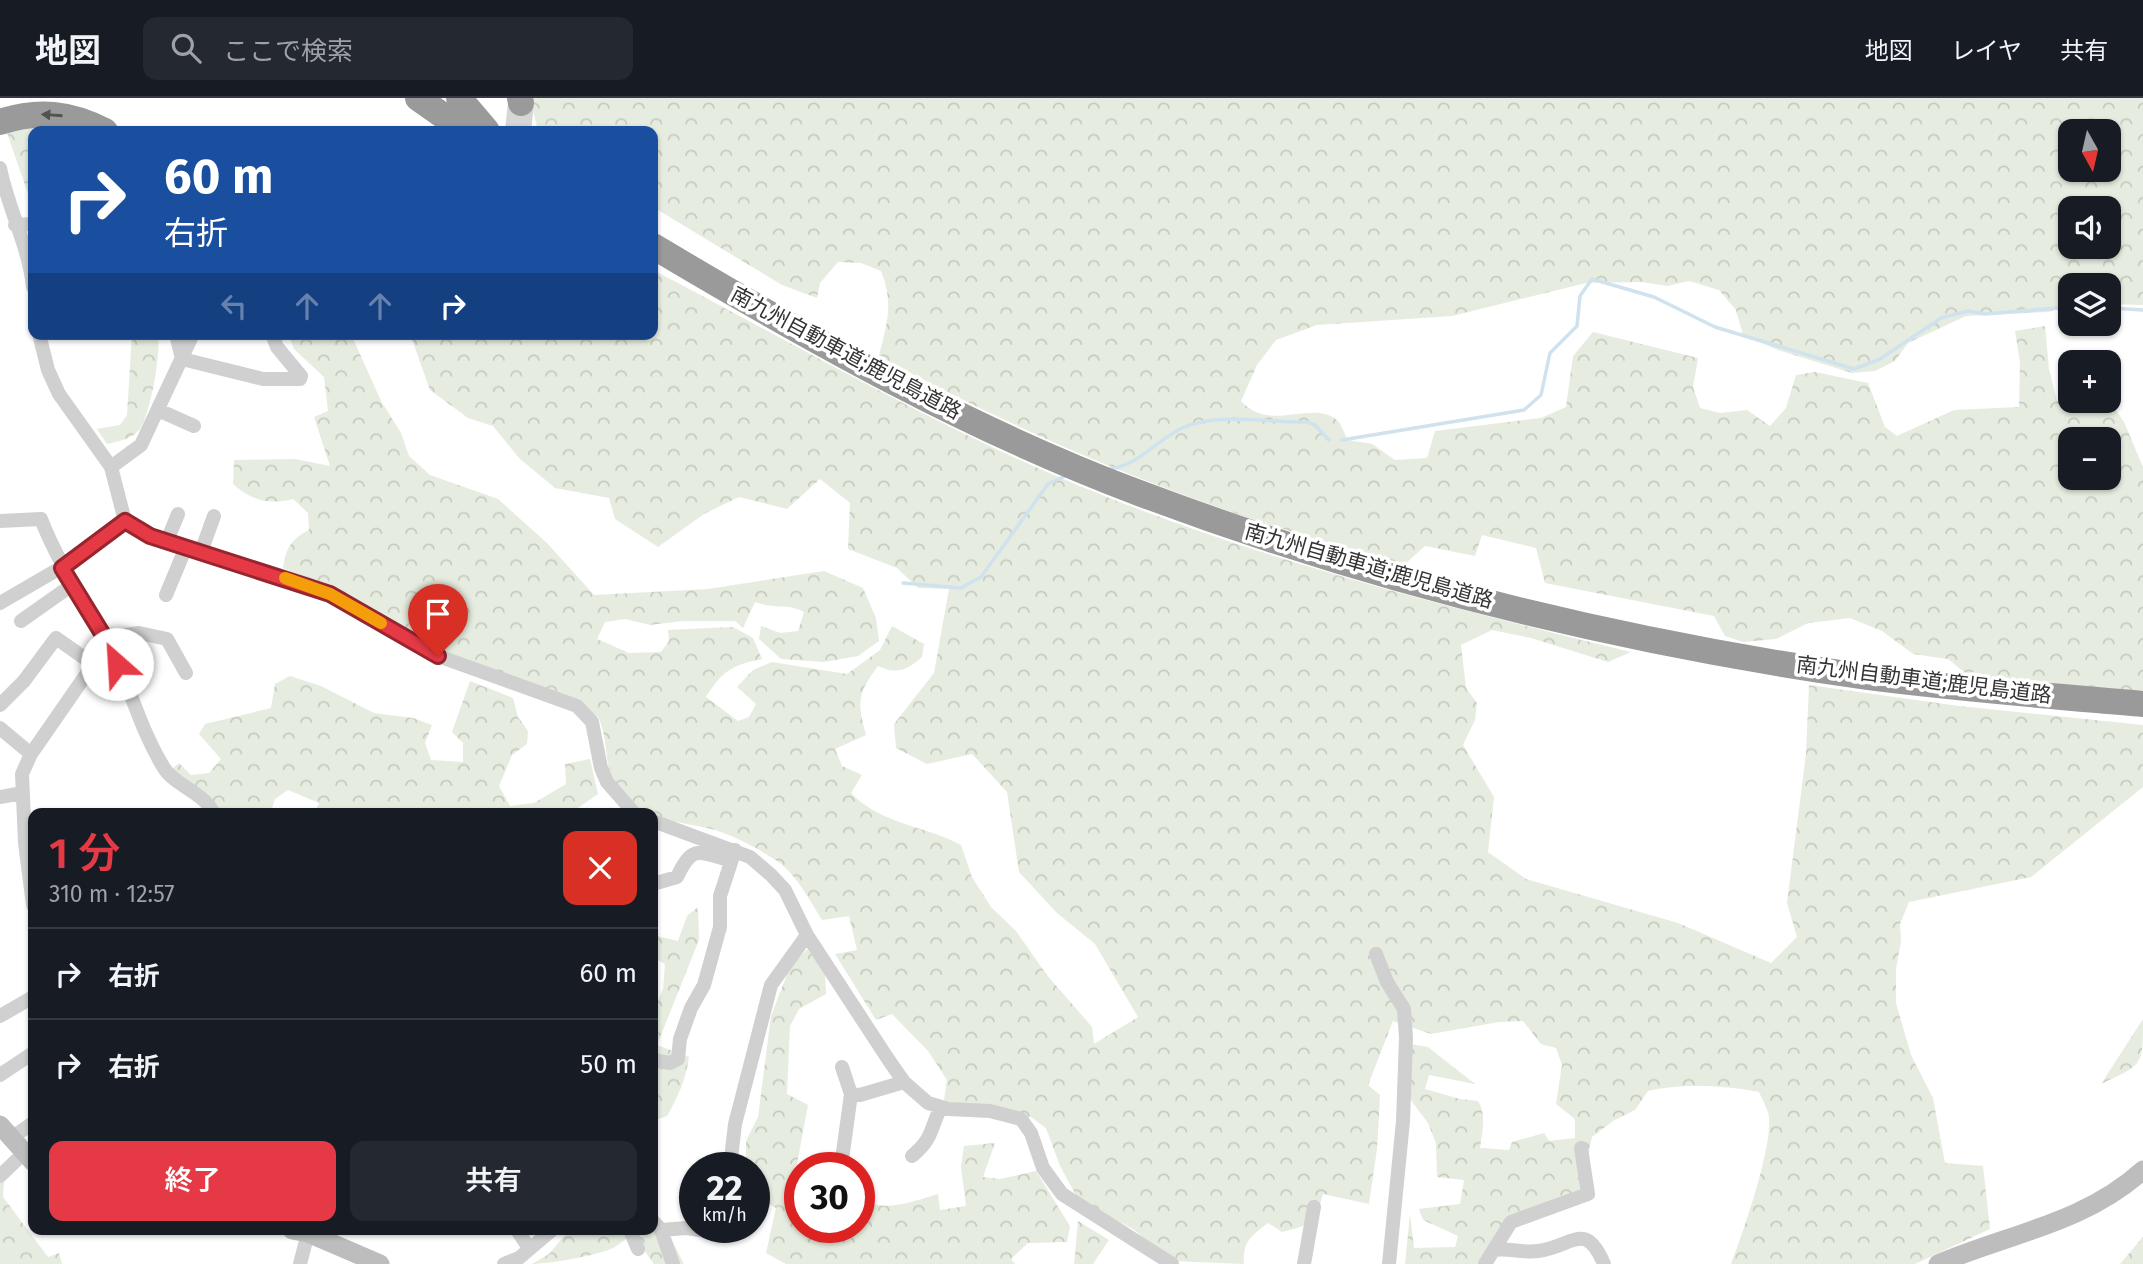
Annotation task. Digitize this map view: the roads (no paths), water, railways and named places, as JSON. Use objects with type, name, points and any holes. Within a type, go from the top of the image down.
[{"type":"highway","points":[[418,98],[459,126]]},
{"type":"highway","points":[[441,98],[476,126]]},
{"type":"highway","points":[[459,98],[483,126]]},
{"type":"highway","points":[[0,122],[46,113],[84,120],[95,126]]},
{"type":"highway","name":"南九州自動車道;鹿児島道路","points":[[658,249],[772,318],[1023,443],[1136,492],[1237,528],[1420,583],[1599,629],[1867,677],[1987,691],[2143,704]]},
{"type":"highway","points":[[658,260],[772,318]]},
{"type":"street","points":[[0,168],[28,263]]},
{"type":"street","points":[[15,225],[28,224]]},
{"type":"street","points":[[40,340],[48,370],[59,394],[86,427],[111,467],[125,521]]},
{"type":"street","points":[[177,340],[182,359]]},
{"type":"street","points":[[111,467],[141,445],[190,340]]},
{"type":"street","points":[[182,359],[263,379],[300,379],[302,376],[277,347],[274,340]]},
{"type":"street","points":[[158,410],[194,426]]},
{"type":"street","points":[[167,541],[178,514]]},
{"type":"street","points":[[201,552],[214,516]]},
{"type":"street","points":[[0,521],[41,519],[62,568],[106,640],[153,751],[166,772],[202,799],[209,808]]},
{"type":"street","points":[[125,521],[167,541],[307,584],[330,594],[438,656],[577,706],[592,722],[607,782],[630,808]]},
{"type":"street","points":[[0,603],[62,568],[125,521]]},
{"type":"street","points":[[166,594],[186,547]]},
{"type":"street","points":[[21,621],[72,585]]},
{"type":"street","points":[[28,854],[22,774],[31,754],[93,664],[106,640],[139,633],[167,639],[186,673]]},
{"type":"street","points":[[0,705],[24,681],[56,638],[93,664]]},
{"type":"street","points":[[0,728],[31,754]]},
{"type":"street","points":[[0,797],[22,793]]},
{"type":"street","points":[[658,823],[733,856]]},
{"type":"street","points":[[658,883],[677,877],[689,854],[697,851],[750,857],[785,890],[807,935],[905,1082],[928,1103],[941,1107],[990,1111],[1021,1119],[1031,1133],[1043,1168],[1062,1194],[1172,1264]]},
{"type":"street","points":[[658,1061],[670,1063],[678,1059],[680,1039],[691,1008],[704,985],[720,927],[720,896],[733,856]]},
{"type":"street","points":[[732,1152],[735,1124],[771,985],[807,935]]},
{"type":"street","points":[[1376,954],[1387,982],[1405,1009],[1403,1121],[1389,1264]]},
{"type":"street","points":[[0,1016],[28,1000]]},
{"type":"street","points":[[0,1075],[28,1056]]},
{"type":"street","points":[[842,1067],[851,1094],[843,1152]]},
{"type":"street","points":[[851,1094],[860,1095],[905,1082]]},
{"type":"street","points":[[912,1156],[929,1141],[932,1125],[941,1107]]},
{"type":"street","points":[[0,1176],[28,1130]]},
{"type":"street","points":[[1485,1264],[1511,1222],[1588,1194],[1581,1148]]},
{"type":"street","points":[[1938,1264],[2096,1205],[2143,1170]]},
{"type":"street","points":[[1304,1264],[1314,1207]]},
{"type":"street","points":[[658,1225],[679,1227]]},
{"type":"street","points":[[658,1227],[673,1264]]},
{"type":"street","points":[[300,1235],[300,1264]]},
{"type":"street","points":[[308,1235],[380,1264]]},
{"type":"street","points":[[520,1235],[529,1248]]},
{"type":"street","points":[[504,1264],[546,1235]]},
{"type":"street","points":[[632,1235],[638,1249]]},
{"type":"street","points":[[1494,1250],[1541,1251],[1579,1237],[1590,1239],[1597,1247],[1604,1264]]},
{"type":"waterway","points":[[1342,440],[1524,410],[1541,395],[1550,353],[1577,326],[1580,296],[1592,279],[1654,297],[1715,327],[1854,369],[1880,359],[1941,318],[1968,311],[1985,314],[2058,308]]},
{"type":"waterway","points":[[2121,309],[2143,310]]},
{"type":"waterway","points":[[1110,469],[1130,463],[1182,428],[1210,420],[1307,422],[1315,425],[1329,440]]},
{"type":"waterway","points":[[903,583],[961,588],[981,577],[1048,484],[1065,476]]},
{"type":"tunnel","points":[[519,126],[521,103]]}]
